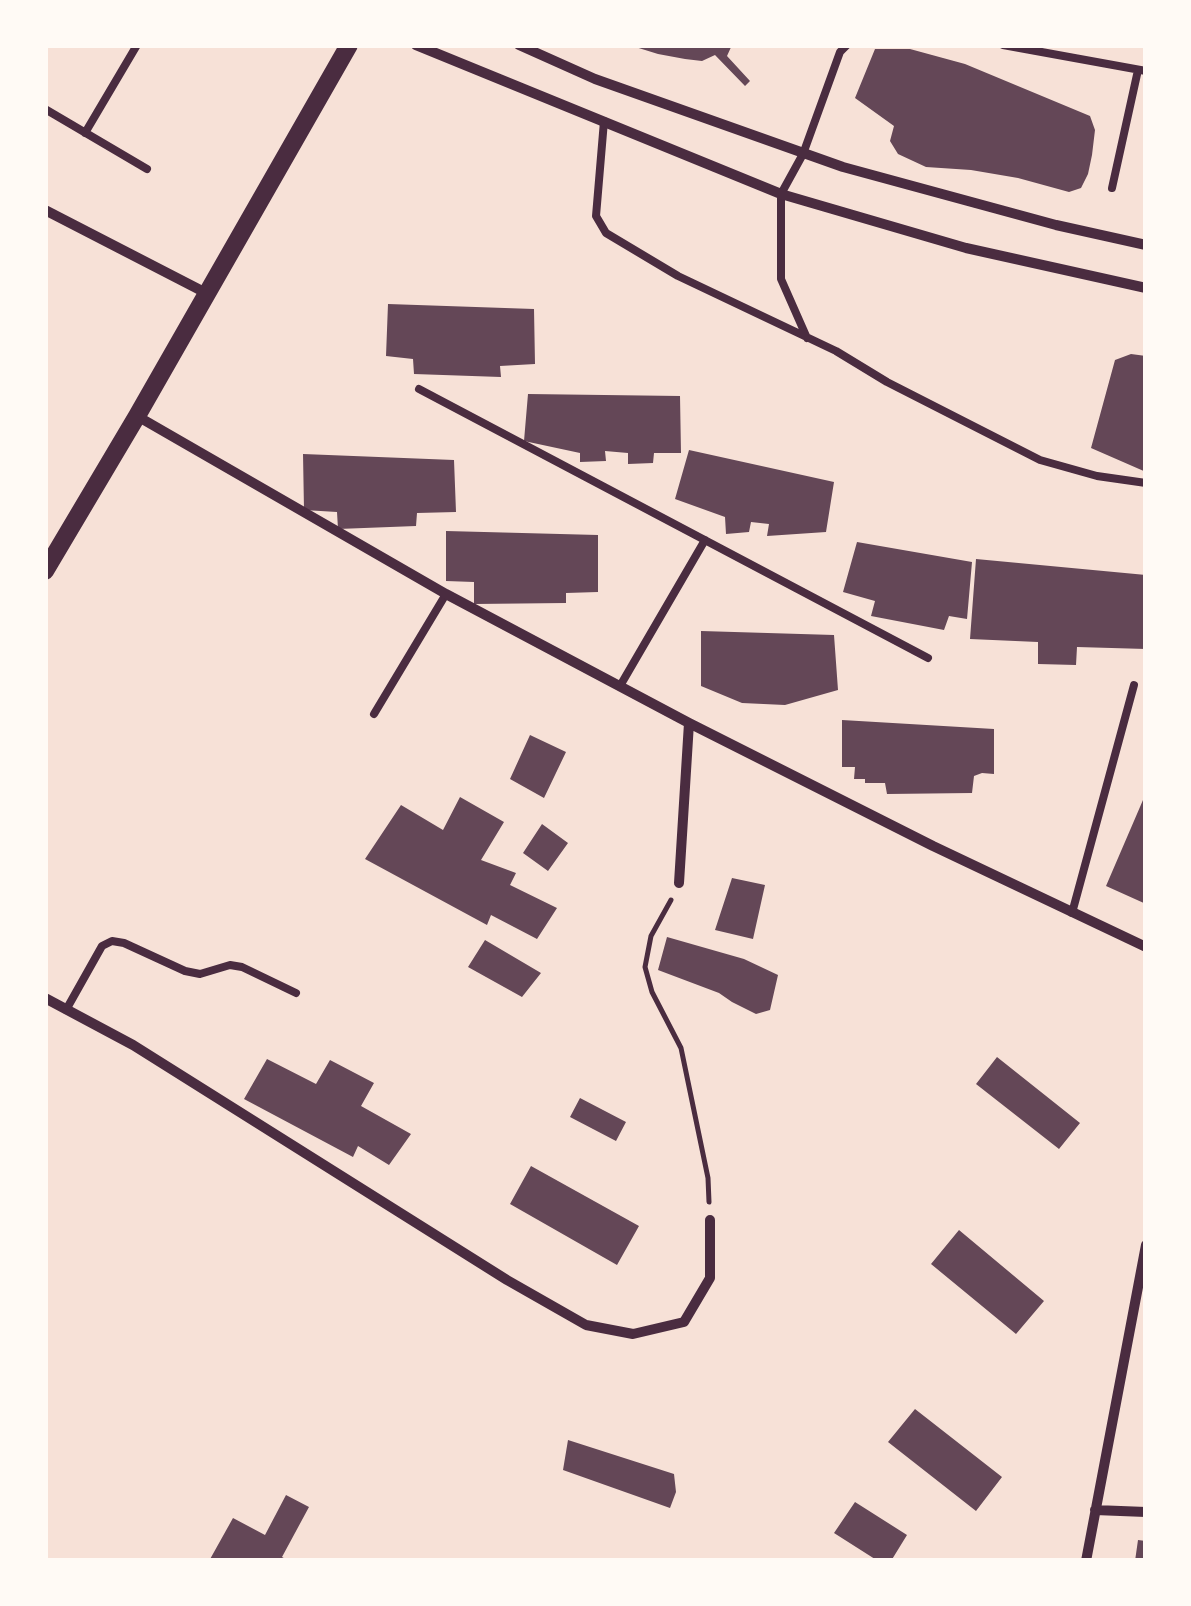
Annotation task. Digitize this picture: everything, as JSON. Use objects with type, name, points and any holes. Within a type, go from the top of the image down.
[{"type":"street","points":[[45,571],[349,45]]},
{"type":"street","points":[[416,45],[780,194],[966,248],[1146,288]]},
{"type":"street","points":[[520,45],[595,80],[842,167],[1146,245]]},
{"type":"street","points":[[45,210],[206,293]]},
{"type":"street","points":[[137,416],[446,594],[688,723],[1146,947]]},
{"type":"street","points":[[679,883],[688,723]]},
{"type":"street","points":[[45,998],[133,1045],[506,1280],[586,1326],[633,1334],[684,1322],[710,1278],[710,1220]]},
{"type":"street","points":[[1086,1561],[1146,1245]]},
{"type":"street","points":[[1095,1510],[1146,1512]]},
{"type":"lane","points":[[86,133],[137,45]]},
{"type":"lane","points":[[806,338],[781,279],[780,194],[803,154],[840,52],[847,45]]},
{"type":"lane","points":[[1003,45],[1142,71],[1112,188]]},
{"type":"lane","points":[[45,109],[148,169]]},
{"type":"lane","points":[[604,121],[596,216],[606,233],[678,276],[1040,460],[1097,476],[1146,483]]},
{"type":"lane","points":[[418,389],[928,658]]},
{"type":"lane","points":[[620,686],[705,540]]},
{"type":"lane","points":[[374,714],[446,594]]},
{"type":"lane","points":[[1072,913],[1134,685]]},
{"type":"lane","points":[[66,1010],[102,946],[112,941],[124,942],[185,972],[200,974],[230,965],[242,966],[296,993]]},
{"type":"path","points":[[679,883],[651,936],[645,967],[652,992],[681,1048],[708,1178],[710,1220]]},
{"type":"building","points":[[629,45],[732,45],[727,56],[750,81],[745,86],[715,55],[702,61]]},
{"type":"building","points":[[875,49],[910,49],[965,64],[1090,116],[1095,130],[1092,155],[1081,188],[1069,192],[1018,178],[926,167],[898,154],[890,141],[894,126],[855,98]]},
{"type":"building","points":[[388,304],[534,309],[535,364],[500,366],[501,377],[414,374],[413,359],[386,356]]},
{"type":"building","points":[[1131,354],[1146,356],[1146,472],[1091,448],[1115,360]]},
{"type":"building","points":[[528,394],[680,396],[681,453],[654,453],[653,463],[628,464],[628,453],[605,451],[606,461],[580,462],[580,453],[524,441]]},
{"type":"building","points":[[689,450],[834,482],[826,532],[767,536],[769,524],[751,522],[749,532],[726,534],[725,517],[675,499]]},
{"type":"building","points":[[303,454],[454,460],[456,512],[417,513],[416,526],[338,529],[337,512],[304,510]]},
{"type":"building","points":[[446,531],[598,535],[598,592],[566,593],[566,603],[474,604],[474,582],[446,581]]},
{"type":"building","points":[[857,542],[972,562],[967,619],[949,616],[944,630],[871,616],[875,601],[843,592]]},
{"type":"building","points":[[976,559],[1146,575],[1146,649],[1077,647],[1076,665],[1038,664],[1038,642],[970,639]]},
{"type":"building","points":[[701,631],[834,635],[838,690],[785,705],[742,703],[701,686]]},
{"type":"building","points":[[842,720],[994,729],[994,774],[974,776],[972,793],[887,794],[885,783],[854,779],[855,767],[842,767]]},
{"type":"building","points":[[530,735],[566,752],[544,798],[510,779]]},
{"type":"building","points":[[1146,793],[1146,904],[1106,886]]},
{"type":"building","points":[[460,797],[504,822],[481,860],[516,873],[510,885],[557,908],[537,939],[491,915],[487,925],[365,859],[401,805],[443,830]]},
{"type":"building","points":[[542,824],[568,843],[548,871],[523,853]]},
{"type":"building","points":[[732,878],[765,885],[753,939],[715,930]]},
{"type":"building","points":[[667,937],[744,959],[778,975],[770,1010],[756,1014],[719,993],[658,970]]},
{"type":"building","points":[[485,940],[541,973],[522,997],[468,967]]},
{"type":"building","points":[[997,1057],[1080,1123],[1059,1149],[976,1084]]},
{"type":"building","points":[[267,1059],[316,1084],[330,1060],[374,1083],[361,1106],[411,1134],[389,1165],[358,1146],[353,1157],[244,1099]]},
{"type":"building","points":[[580,1098],[626,1122],[616,1141],[570,1117]]},
{"type":"building","points":[[531,1166],[639,1226],[617,1265],[510,1204]]},
{"type":"building","points":[[959,1230],[1044,1301],[1016,1334],[931,1264]]},
{"type":"building","points":[[915,1409],[1002,1477],[976,1511],[888,1442]]},
{"type":"building","points":[[568,1440],[674,1474],[676,1492],[670,1508],[563,1470]]},
{"type":"building","points":[[286,1495],[309,1507],[282,1557],[289,1561],[209,1561],[233,1518],[265,1535]]},
{"type":"building","points":[[855,1502],[907,1535],[891,1561],[878,1561],[834,1533]]},
{"type":"building","points":[[1138,1540],[1146,1541],[1146,1561],[1135,1561]]}]
